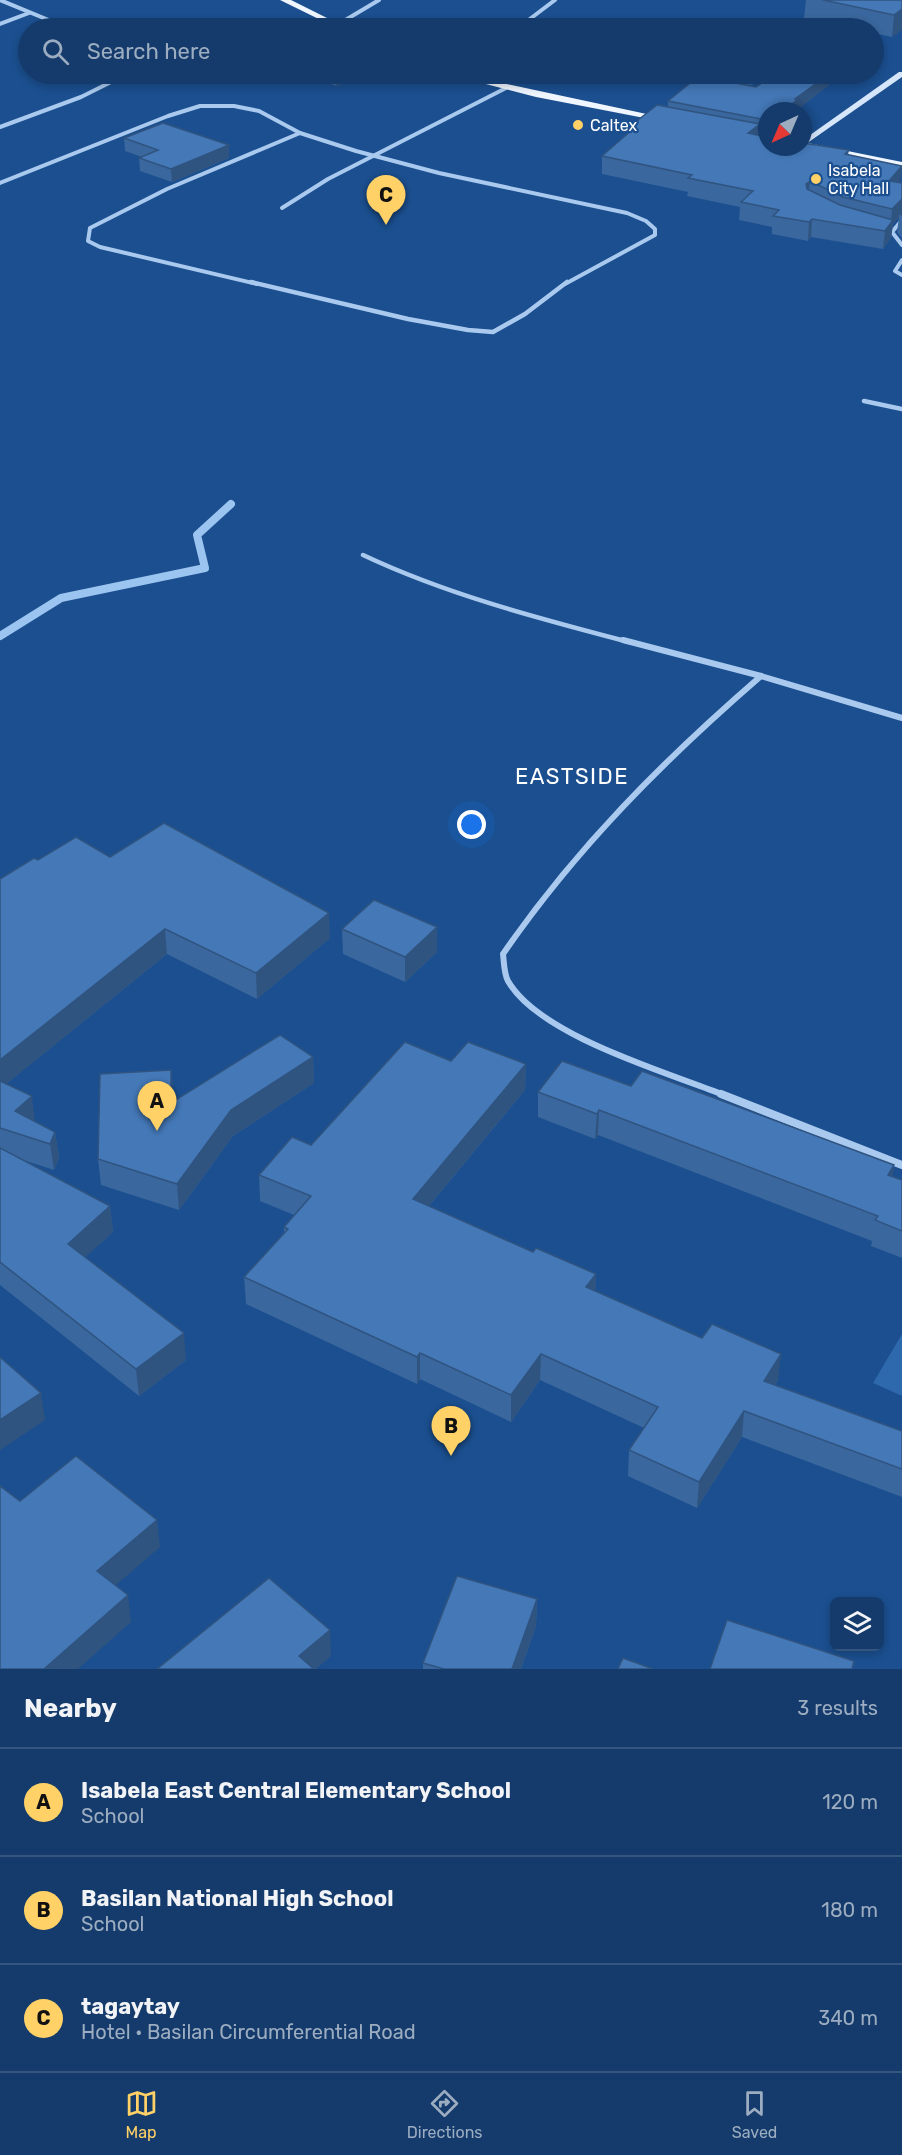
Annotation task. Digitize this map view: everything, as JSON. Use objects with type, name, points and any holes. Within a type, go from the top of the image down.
[{"type":"main road","points":[[284,0],[321,18]]},
{"type":"main road","points":[[493,84],[673,120]]},
{"type":"main road","points":[[812,147],[902,165]]},
{"type":"street","points":[[0,0],[42,18]]},
{"type":"street","points":[[353,18],[380,0]]},
{"type":"street","points":[[531,18],[555,0]]},
{"type":"street","points":[[0,24],[29,13]]},
{"type":"street","points":[[812,139],[902,74]]},
{"type":"street","points":[[0,128],[75,101],[108,84]]},
{"type":"street","points":[[282,208],[374,155],[506,88]]},
{"type":"street","points":[[0,183],[168,116],[200,106],[234,106],[259,111],[300,133],[439,173],[627,213],[646,221],[655,229],[654,235],[574,277],[525,314],[493,332],[468,330],[408,319],[100,247],[88,241],[90,228],[167,189],[300,133]]},
{"type":"street","points":[[892,232],[902,220]]},
{"type":"street","points":[[882,230],[892,232]]},
{"type":"street","points":[[892,232],[893,237],[902,245]]},
{"type":"street","points":[[902,260],[896,271],[902,275]]},
{"type":"street","points":[[864,401],[902,409]]},
{"type":"street","points":[[363,555],[412,578],[529,616],[761,676],[902,718]]},
{"type":"street","points":[[761,676],[698,729],[636,789],[532,910],[504,954],[507,979],[524,1002],[575,1037],[902,1165]]},
{"type":"shaded area","points":[[715,84],[753,84],[744,91]]},
{"type":"shaded area","points":[[902,1334],[902,1396],[873,1383]]},
{"type":"building","points":[[823,0],[902,0],[902,9],[894,15]]},
{"type":"building","points":[[689,84],[740,84],[756,87],[760,84],[815,84],[795,99],[797,100],[794,102],[758,102],[758,118],[668,101]]},
{"type":"building","points":[[657,105],[758,124],[748,133],[758,135],[758,156],[812,156],[812,144],[849,150],[845,154],[902,166],[889,181],[902,183],[902,199],[892,209],[843,197],[810,181],[806,184],[807,189],[840,205],[893,220],[885,231],[812,219],[809,222],[773,216],[779,210],[741,202],[753,191],[688,178],[692,175],[602,156],[633,129],[628,128]]},
{"type":"building","points":[[163,123],[229,145],[171,169],[139,158],[158,150],[124,138]]},
{"type":"building","points":[[164,823],[329,913],[256,973],[165,929],[0,1060],[0,879],[34,858],[38,860],[76,837],[110,857]]},
{"type":"building","points":[[374,900],[437,927],[405,957],[342,929]]},
{"type":"building","points":[[280,1035],[313,1057],[231,1110],[177,1184],[98,1159],[100,1074],[171,1070],[171,1103]]},
{"type":"building","points":[[405,1042],[451,1061],[468,1042],[526,1064],[413,1199],[533,1252],[536,1248],[596,1274],[586,1287],[702,1338],[712,1324],[781,1354],[764,1381],[902,1431],[902,1469],[744,1411],[699,1482],[629,1450],[658,1407],[541,1354],[511,1395],[420,1353],[417,1357],[244,1277],[288,1229],[284,1227],[311,1196],[259,1175],[292,1137],[311,1145]]},
{"type":"building","points":[[562,1061],[631,1086],[642,1071],[894,1165],[888,1175],[902,1180],[902,1231],[875,1220],[878,1216],[599,1110],[597,1114],[538,1092]]},
{"type":"building","points":[[0,1081],[32,1096],[15,1111],[55,1132],[50,1144],[0,1128]]},
{"type":"building","points":[[0,1148],[110,1206],[68,1244],[184,1333],[136,1369],[0,1262]]},
{"type":"building","points":[[0,1357],[41,1393],[0,1420]]},
{"type":"building","points":[[76,1456],[157,1520],[97,1571],[128,1595],[44,1669],[0,1669],[0,1486],[20,1501]]},
{"type":"building","points":[[457,1576],[537,1599],[512,1669],[444,1669],[423,1663]]},
{"type":"building","points":[[269,1578],[330,1630],[299,1656],[314,1669],[157,1669]]},
{"type":"building","points":[[727,1620],[854,1661],[852,1669],[710,1669]]},
{"type":"building","points":[[623,1658],[653,1669],[618,1669]]},
{"type":"waterway","points":[[0,636],[61,598],[205,568],[197,535],[231,504]]},
{"type":"place","name":"Caltex","points":[[578,125]]},
{"type":"place","name":"Isabela City Hall","points":[[816,179]]},
{"type":"place","name":"tagaytay","points":[[386,225]]},
{"type":"place","name":"Isabela East Central Elementary School","points":[[157,1131]]},
{"type":"place","name":"Basilan National High School","points":[[451,1456]]},
{"type":"district","name":"EASTSIDE","points":[[572,776]]}]
